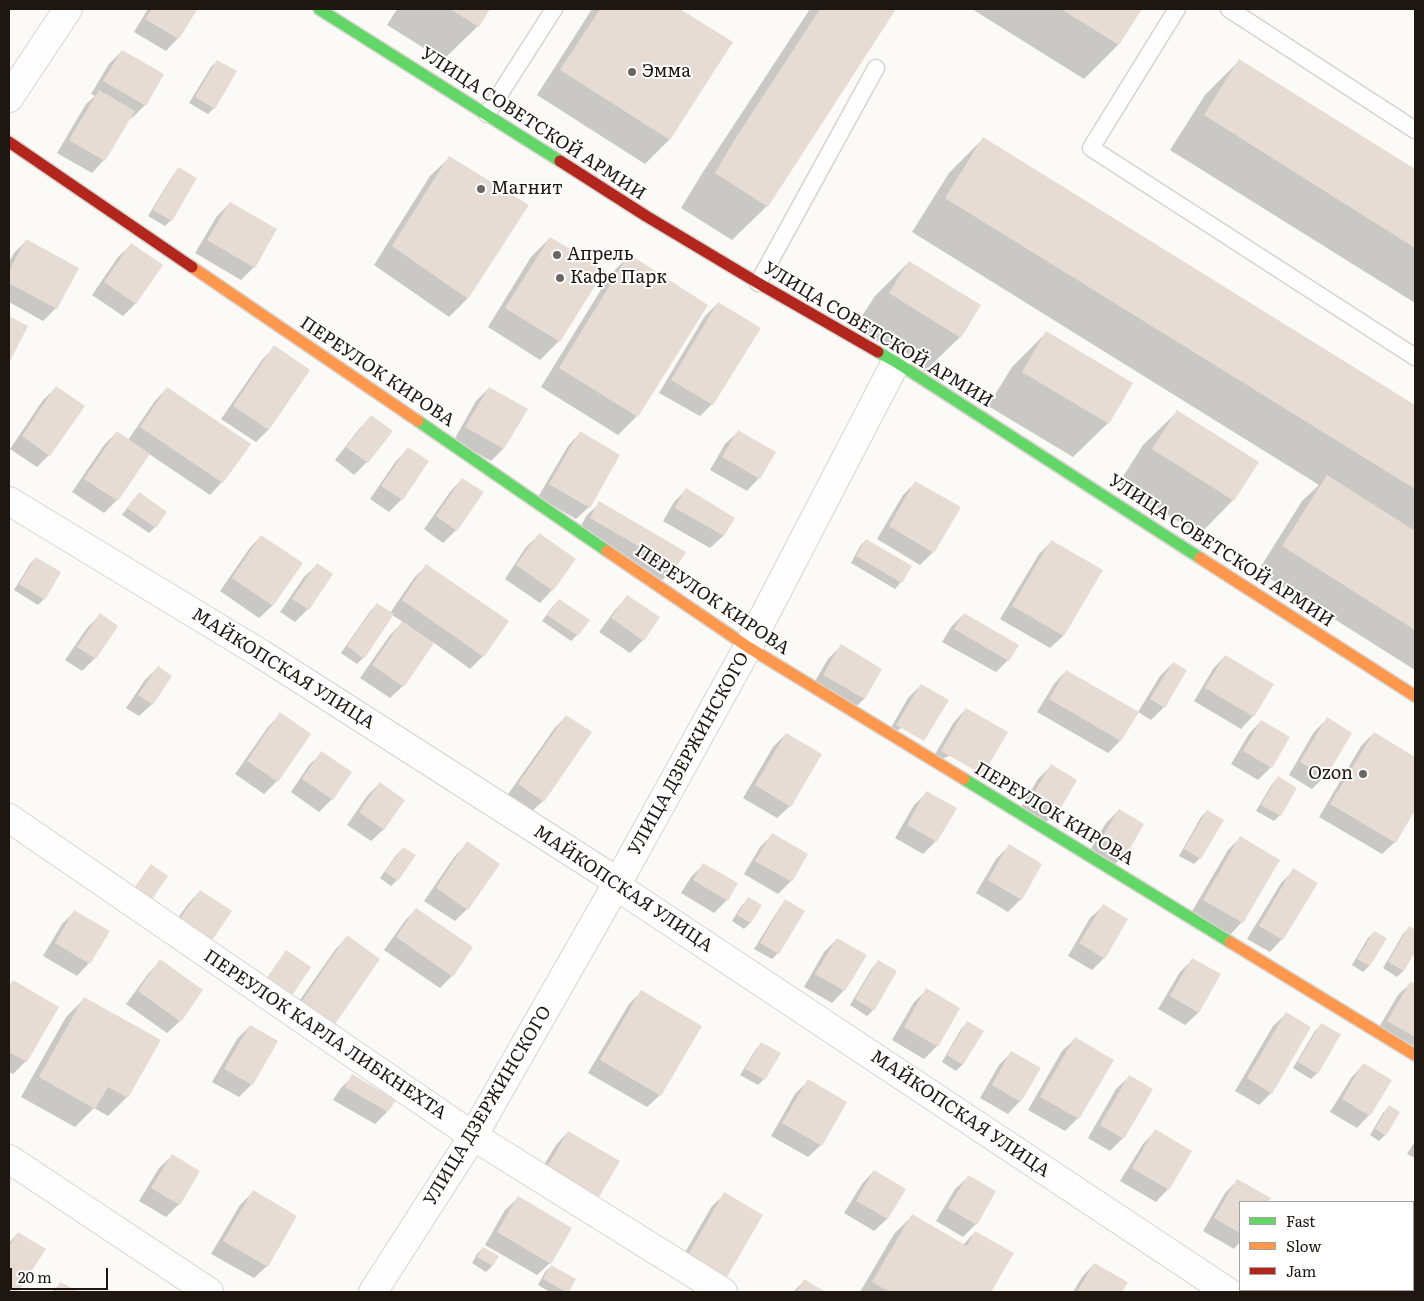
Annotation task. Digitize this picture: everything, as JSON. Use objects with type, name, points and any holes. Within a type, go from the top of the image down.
[{"type":"street","points":[[9,98],[68,9]]},
{"type":"street","name":"УЛИЦА СОВЕТСКОЙ АРМИИ","points":[[319,9],[646,216],[896,362],[1415,696]]},
{"type":"street","name":"ПЕРЕУЛОК КИРОВА","points":[[9,142],[748,647],[1415,1055]]},
{"type":"street","name":"УЛИЦА ДЗЕРЖИНСКОГО","points":[[373,1292],[473,1136],[618,882],[748,647],[896,362]]},
{"type":"street","name":"МАЙКОПСКАЯ УЛИЦА","points":[[9,501],[263,655],[618,882],[624,891],[1228,1292]]},
{"type":"street","name":"ПЕРЕУЛОК КАРЛА ЛИБКНЕХТА","points":[[9,818],[473,1136],[723,1292]]},
{"type":"street","points":[[9,1159],[209,1292]]},
{"type":"lane","points":[[486,114],[554,9]]},
{"type":"lane","points":[[1177,9],[1091,148],[1415,358]]},
{"type":"lane","points":[[1229,9],[1415,130]]},
{"type":"lane","points":[[758,283],[876,68]]},
{"type":"building","points":[[152,9],[197,10],[179,39],[145,19]]},
{"type":"building","points":[[450,9],[490,9],[479,27]]},
{"type":"building","points":[[600,9],[680,9],[733,42],[670,140],[560,70]]},
{"type":"building","points":[[820,9],[896,9],[768,207],[715,173]]},
{"type":"building","points":[[1061,9],[1142,9],[1119,45]]},
{"type":"building","points":[[122,50],[164,74],[146,106],[103,81]]},
{"type":"building","points":[[1239,59],[1415,169],[1415,248],[1204,115]]},
{"type":"building","points":[[217,60],[237,71],[215,109],[195,97]]},
{"type":"building","points":[[99,90],[135,111],[105,161],[69,140]]},
{"type":"building","points":[[983,137],[1415,405],[1415,489],[945,198]]},
{"type":"building","points":[[449,156],[529,205],[468,299],[392,246]]},
{"type":"building","points":[[178,167],[197,178],[172,221],[153,210]]},
{"type":"building","points":[[230,202],[277,229],[255,268],[207,240]]},
{"type":"building","points":[[550,237],[605,270],[560,342],[505,308]]},
{"type":"building","points":[[26,239],[79,268],[57,309],[9,283],[9,271]]},
{"type":"building","points":[[131,243],[163,265],[136,304],[104,282]]},
{"type":"building","points":[[629,254],[708,305],[638,417],[559,368]]},
{"type":"building","points":[[909,261],[981,305],[961,338],[889,293]]},
{"type":"building","points":[[718,302],[761,328],[713,405],[671,380]]},
{"type":"building","points":[[9,316],[28,326],[9,363]]},
{"type":"building","points":[[1046,331],[1133,383],[1109,424],[1022,372]]},
{"type":"building","points":[[274,345],[310,370],[269,430],[233,406]]},
{"type":"building","points":[[56,386],[85,406],[50,456],[22,436]]},
{"type":"building","points":[[167,387],[251,444],[223,483],[140,427]]},
{"type":"building","points":[[489,387],[528,409],[504,449],[465,427]]},
{"type":"building","points":[[1177,410],[1259,462],[1234,501],[1152,449]]},
{"type":"building","points":[[371,415],[393,431],[368,463],[346,447]]},
{"type":"building","points":[[738,430],[776,452],[760,479],[722,457]]},
{"type":"building","points":[[117,431],[150,454],[118,501],[84,479]]},
{"type":"building","points":[[580,431],[620,455],[590,508],[549,484]]},
{"type":"building","points":[[408,447],[429,461],[403,500],[381,486]]},
{"type":"building","points":[[1327,475],[1415,531],[1415,630],[1282,546]]},
{"type":"building","points":[[462,478],[484,492],[457,531],[436,516]]},
{"type":"building","points":[[915,481],[961,507],[934,553],[889,526]]},
{"type":"building","points":[[686,488],[735,518],[724,536],[675,508]]},
{"type":"building","points":[[139,492],[167,512],[156,528],[127,508]]},
{"type":"building","points":[[599,501],[686,552],[676,568],[590,518]]},
{"type":"building","points":[[539,533],[576,559],[553,591],[516,565]]},
{"type":"building","points":[[261,535],[303,563],[273,606],[232,578]]},
{"type":"building","points":[[866,539],[912,566],[902,583],[856,556]]},
{"type":"building","points":[[1051,540],[1103,570],[1064,636],[1012,606]]},
{"type":"building","points":[[36,557],[61,572],[45,600],[19,584]]},
{"type":"building","points":[[317,563],[333,574],[309,610],[292,599]]},
{"type":"building","points":[[426,564],[509,621],[484,657],[402,600]]},
{"type":"building","points":[[627,595],[660,617],[644,641],[611,618]]},
{"type":"building","points":[[559,599],[590,620],[578,636],[547,615]]},
{"type":"building","points":[[377,603],[394,614],[364,659],[347,646]]},
{"type":"building","points":[[100,613],[118,626],[96,659],[77,647]]},
{"type":"building","points":[[964,613],[1019,645],[1009,661],[954,629]]},
{"type":"building","points":[[402,621],[434,643],[404,687],[372,665]]},
{"type":"building","points":[[841,644],[882,669],[865,699],[823,675]]},
{"type":"building","points":[[1225,655],[1274,684],[1254,717],[1205,688]]},
{"type":"building","points":[[1173,662],[1187,670],[1165,708],[1150,699]]},
{"type":"building","points":[[158,666],[172,676],[153,705],[138,695]]},
{"type":"building","points":[[1066,670],[1139,712],[1121,741],[1049,699]]},
{"type":"building","points":[[921,684],[949,700],[924,741],[896,725]]},
{"type":"building","points":[[966,708],[1008,732],[983,775],[941,751]]},
{"type":"building","points":[[280,712],[311,734],[278,782],[247,761]]},
{"type":"building","points":[[566,715],[592,732],[544,802],[518,784]]},
{"type":"building","points":[[1327,717],[1352,733],[1326,777],[1300,762]]},
{"type":"building","points":[[1261,720],[1290,737],[1272,768],[1243,751]]},
{"type":"building","points":[[1374,732],[1415,757],[1415,810],[1396,843],[1330,804]]},
{"type":"building","points":[[786,733],[822,754],[791,807],[755,785]]},
{"type":"building","points":[[321,751],[352,772],[333,800],[302,779]]},
{"type":"building","points":[[1051,764],[1077,780],[1059,811],[1032,796]]},
{"type":"building","points":[[1278,776],[1297,788],[1281,816],[1261,805]]},
{"type":"building","points":[[380,782],[405,800],[384,830],[359,812]]},
{"type":"building","points":[[926,791],[957,808],[937,842],[907,825]]},
{"type":"building","points":[[1119,809],[1144,824],[1127,854],[1101,839]]},
{"type":"building","points":[[1207,810],[1224,820],[1201,859],[1184,849]]},
{"type":"building","points":[[772,833],[808,854],[792,882],[755,861]]},
{"type":"building","points":[[1240,836],[1280,860],[1243,923],[1203,900]]},
{"type":"building","points":[[467,841],[500,864],[468,910],[436,888]]},
{"type":"building","points":[[1009,844],[1042,864],[1022,900],[988,880]]},
{"type":"building","points":[[403,847],[416,855],[398,881],[385,872]]},
{"type":"building","points":[[703,863],[738,883],[728,901],[693,880]]},
{"type":"building","points":[[151,864],[168,876],[147,907],[129,895]]},
{"type":"building","points":[[1293,868],[1318,883],[1283,940],[1259,926]]},
{"type":"building","points":[[200,890],[232,911],[211,942],[179,920]]},
{"type":"building","points":[[748,897],[762,905],[751,923],[737,915]]},
{"type":"building","points":[[785,899],[805,911],[779,954],[760,943]]},
{"type":"building","points":[[1103,904],[1128,919],[1105,959],[1079,943]]},
{"type":"building","points":[[416,908],[473,947],[453,977],[396,937]]},
{"type":"building","points":[[74,910],[110,931],[90,964],[55,943]]},
{"type":"building","points":[[1409,926],[1415,930],[1415,952],[1404,971],[1388,962]]},
{"type":"building","points":[[1374,931],[1387,938],[1370,966],[1357,959]]},
{"type":"building","points":[[347,935],[380,959],[333,1027],[300,1004]]},
{"type":"building","points":[[837,938],[867,955],[845,991],[815,974]]},
{"type":"building","points":[[286,950],[311,967],[291,997],[266,979]]},
{"type":"building","points":[[1192,958],[1221,974],[1199,1013],[1170,996]]},
{"type":"building","points":[[160,959],[203,990],[181,1022],[138,991]]},
{"type":"building","points":[[878,960],[897,971],[874,1011],[855,999]]},
{"type":"building","points":[[13,980],[59,1007],[27,1062],[9,1052],[9,987]]},
{"type":"building","points":[[1411,981],[1415,984],[1415,1037],[1387,1021]]},
{"type":"building","points":[[926,988],[960,1008],[938,1047],[904,1027]]},
{"type":"building","points":[[641,990],[702,1026],[661,1096],[600,1060]]},
{"type":"building","points":[[84,997],[161,1040],[128,1098],[108,1087],[95,1109],[39,1077]]},
{"type":"building","points":[[1286,1012],[1311,1027],[1272,1094],[1247,1078]]},
{"type":"building","points":[[967,1021],[984,1031],[963,1065],[947,1055]]},
{"type":"building","points":[[1321,1023],[1341,1034],[1318,1074],[1298,1062]]},
{"type":"building","points":[[250,1025],[278,1041],[253,1085],[224,1069]]},
{"type":"building","points":[[1075,1037],[1114,1060],[1079,1119],[1040,1097]]},
{"type":"building","points":[[761,1042],[781,1053],[765,1080],[745,1069]]},
{"type":"building","points":[[1011,1051],[1041,1068],[1021,1102],[992,1085]]},
{"type":"building","points":[[1363,1063],[1392,1080],[1370,1116],[1342,1099]]},
{"type":"building","points":[[352,1074],[396,1100],[388,1112],[345,1087]]},
{"type":"building","points":[[1129,1075],[1153,1089],[1124,1139],[1100,1125]]},
{"type":"building","points":[[808,1079],[847,1102],[822,1146],[782,1123]]},
{"type":"building","points":[[1389,1105],[1400,1112],[1386,1136],[1375,1129]]},
{"type":"building","points":[[1155,1129],[1192,1151],[1169,1190],[1132,1168]]},
{"type":"building","points":[[568,1131],[620,1161],[599,1197],[547,1167]]},
{"type":"building","points":[[172,1154],[200,1171],[180,1205],[151,1188]]},
{"type":"building","points":[[874,1170],[906,1189],[888,1219],[856,1201]]},
{"type":"building","points":[[968,1175],[996,1191],[977,1225],[948,1208]]},
{"type":"building","points":[[1237,1179],[1271,1198],[1269,1201],[1239,1201],[1239,1232],[1214,1218]]},
{"type":"building","points":[[253,1190],[297,1216],[268,1267],[223,1241]]},
{"type":"building","points":[[724,1192],[763,1215],[727,1277],[688,1255]]},
{"type":"building","points":[[518,1196],[572,1228],[551,1264],[497,1232]]},
{"type":"building","points":[[912,1214],[967,1246],[975,1231],[1014,1253],[991,1292],[890,1292],[872,1282]]},
{"type":"building","points":[[18,1232],[46,1249],[18,1292],[9,1292],[9,1247]]},
{"type":"building","points":[[483,1247],[499,1256],[493,1266],[477,1257]]},
{"type":"building","points":[[1094,1263],[1128,1282],[1122,1292],[1077,1292]]},
{"type":"building","points":[[551,1265],[576,1279],[569,1292],[543,1279]]},
{"type":"building","points":[[804,1279],[826,1292],[796,1292]]},
{"type":"building","points":[[60,1282],[80,1292],[55,1292]]},
{"type":"building","points":[[1297,1291],[1328,1291],[1328,1292]]},
{"type":"building","points":[[1342,1291],[1392,1291],[1391,1292]]},
{"type":"traffic: fast","points":[[319,9],[560,161]]},
{"type":"traffic: fast","points":[[878,352],[1200,558]]},
{"type":"traffic: fast","points":[[418,421],[607,551]]},
{"type":"traffic: fast","points":[[964,779],[1230,942]]},
{"type":"traffic: slow","points":[[192,267],[418,421]]},
{"type":"traffic: slow","points":[[607,551],[748,647],[964,779]]},
{"type":"traffic: slow","points":[[1200,558],[1415,696]]},
{"type":"traffic: slow","points":[[1230,942],[1415,1055]]},
{"type":"traffic: jam","points":[[9,142],[192,267]]},
{"type":"traffic: jam","points":[[560,161],[646,216],[878,352]]},
{"type":"place","name":"Эмма","points":[[632,72]]},
{"type":"place","name":"Магнит","points":[[481,189]]},
{"type":"place","name":"Апрель","points":[[557,255]]},
{"type":"place","name":"Кафе Парк","points":[[560,278]]},
{"type":"place","name":"Ozon","points":[[1363,774]]}]
